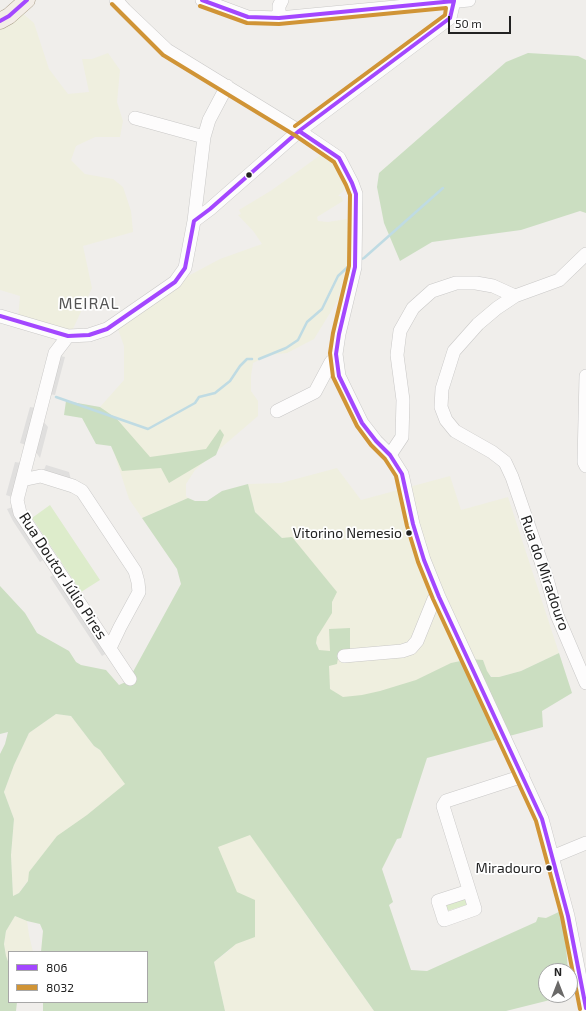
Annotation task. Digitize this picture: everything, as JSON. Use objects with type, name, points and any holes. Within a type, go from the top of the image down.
[{"type":"main road","points":[[0,21],[9,16],[27,0]]},
{"type":"street","points":[[116,0],[167,50],[300,131],[339,158],[352,183],[356,194],[356,267],[339,334],[336,354],[339,376],[362,423],[376,441],[390,455],[402,474],[413,524],[424,560],[438,597],[542,819],[568,916],[586,1008]]},
{"type":"street","points":[[202,0],[248,17],[279,18],[469,0]]},
{"type":"street","points":[[279,18],[282,0]]},
{"type":"street","points":[[194,221],[210,209],[300,131],[450,18],[454,1]]},
{"type":"street","points":[[0,316],[68,336],[89,336],[107,329],[175,282],[185,268],[194,221],[204,137],[209,120],[227,86]]},
{"type":"street","points":[[135,118],[204,137]]},
{"type":"street","points":[[390,455],[402,437],[403,400],[397,355],[400,331],[413,308],[432,291],[456,283],[476,283],[493,286],[515,296],[559,280],[586,254]]},
{"type":"street","name":"Rua do Miradouro","points":[[515,296],[497,308],[478,324],[454,351],[442,389],[441,407],[446,420],[455,431],[492,452],[505,462],[547,579],[557,615],[586,683]]},
{"type":"street","name":"Rua Doutor Júlio Pires","points":[[50,331],[55,352]]},
{"type":"street","name":"Rua Doutor Júlio Pires","points":[[68,336],[55,352],[17,500],[20,513],[130,679]]},
{"type":"street","points":[[277,411],[315,392],[331,362],[337,361]]},
{"type":"street","points":[[586,376],[584,462],[586,466]]},
{"type":"street","points":[[28,459],[41,476]]},
{"type":"street","points":[[22,480],[41,476],[73,486],[82,491],[135,571],[139,592],[110,648]]},
{"type":"street","points":[[344,656],[402,651],[412,648],[417,641],[434,599],[438,597]]},
{"type":"street","points":[[99,632],[120,627]]},
{"type":"street","points":[[469,891],[443,806],[446,801],[523,776]]},
{"type":"street","points":[[552,857],[586,843]]},
{"type":"green space","points":[[21,12],[34,23],[49,69],[68,94],[89,92],[82,59],[92,59],[108,53],[120,70],[117,102],[123,121],[120,137],[95,137],[76,146],[71,160],[85,174],[113,179],[123,187],[131,211],[133,232],[83,246],[92,288],[72,331],[18,318],[20,296],[0,290],[0,26]]},
{"type":"green space","points":[[528,53],[578,56],[586,60],[586,213],[580,211],[521,230],[432,242],[400,261],[384,223],[377,187],[379,173],[506,62]]},
{"type":"green space","points":[[326,151],[351,172],[344,190],[338,196],[341,196],[343,201],[317,217],[318,221],[328,222],[347,219],[347,223],[353,223],[352,263],[345,271],[338,300],[314,339],[287,353],[269,355],[253,363],[251,391],[258,401],[258,416],[195,470],[186,484],[186,496],[188,498],[142,518],[129,499],[116,459],[112,415],[100,407],[124,380],[124,346],[118,329],[188,276],[220,259],[262,244],[254,232],[238,215],[241,214],[239,210],[272,190]]},
{"type":"green space","points":[[66,401],[100,407],[116,418],[150,457],[206,449],[220,429],[224,435],[216,455],[169,483],[161,468],[122,471],[111,446],[96,444],[82,418],[64,415]]},
{"type":"green space","points":[[337,468],[361,500],[450,476],[461,510],[508,497],[559,653],[521,671],[499,677],[492,677],[487,672],[483,660],[405,690],[352,699],[340,698],[330,689],[315,639],[331,585],[255,512],[248,484],[281,483]]},
{"type":"green space","points":[[248,484],[255,512],[282,538],[292,537],[337,592],[332,602],[332,613],[317,637],[316,643],[319,650],[330,651],[329,629],[350,628],[350,651],[339,652],[337,664],[329,666],[330,689],[343,697],[380,691],[416,680],[451,663],[470,659],[483,660],[491,677],[499,677],[521,671],[559,653],[572,693],[542,711],[543,727],[427,758],[401,838],[397,839],[382,869],[393,902],[389,905],[411,970],[427,971],[536,922],[538,917],[546,918],[563,910],[567,963],[538,963],[538,1003],[506,1011],[374,1011],[250,835],[218,847],[237,892],[255,900],[255,937],[236,944],[214,962],[225,1011],[43,1011],[43,1003],[148,1003],[148,951],[41,951],[43,931],[40,924],[15,916],[6,931],[4,944],[8,961],[8,1003],[17,1003],[16,1011],[0,1011],[0,754],[5,744],[8,732],[0,734],[0,586],[25,613],[37,633],[69,651],[76,662],[81,665],[106,670],[119,685],[128,681],[181,584],[177,569],[142,518],[188,498],[195,501],[207,501],[222,491]],"holes":[[[56,714],[71,716],[94,746],[100,750],[125,784],[87,815],[57,836],[29,872],[28,881],[19,893],[13,896],[11,855],[14,819],[4,792],[14,765],[29,733]]]},
{"type":"green space","points":[[50,505],[100,580],[81,592],[32,518]]},
{"type":"green space","points":[[56,714],[71,716],[94,746],[131,772],[126,786],[26,883],[19,893],[13,896],[11,855],[14,819],[4,792],[14,765],[29,733]]},
{"type":"green space","points":[[248,831],[374,1011],[225,1011],[214,962],[231,949],[212,841]]},
{"type":"green space","points":[[462,897],[467,899],[466,905],[447,911],[445,903]]},
{"type":"green space","points":[[15,916],[27,921],[33,951],[8,951],[8,961],[4,944],[6,931]]},
{"type":"shaded area","points":[[60,356],[65,357],[55,395],[50,394]]},
{"type":"shaded area","points":[[30,407],[36,408],[26,445],[20,443]]},
{"type":"shaded area","points":[[43,421],[48,427],[40,458],[35,451]]},
{"type":"shaded area","points":[[15,462],[21,463],[12,497],[6,495]]},
{"type":"shaded area","points":[[46,465],[69,472],[71,480],[44,470]]},
{"type":"shaded area","points":[[13,507],[45,559],[40,562],[13,521],[7,509]]},
{"type":"shaded area","points":[[55,574],[107,653],[102,656],[50,577]]},
{"type":"waterway","points":[[360,260],[443,188]]},
{"type":"waterway","points":[[259,359],[286,348],[298,340],[307,322],[322,309],[338,276],[351,264]]},
{"type":"waterway","points":[[56,397],[148,429],[195,403],[199,397],[215,393],[230,381],[240,366],[247,359],[252,359]]},
{"type":"transit line","name":"806","points":[[0,21],[9,16],[27,0]]},
{"type":"transit line","name":"806","points":[[0,316],[68,336],[89,335],[107,329],[175,282],[185,268],[194,221],[210,209],[299,131],[450,18],[454,1],[279,18],[248,17],[202,0]]},
{"type":"transit line","name":"8032","points":[[112,4],[163,55],[296,136],[334,162],[346,185],[350,195],[349,266],[333,333],[330,353],[333,377],[357,426],[371,445],[385,459],[396,476],[407,526],[418,562],[433,599],[536,821],[562,917],[580,1009]]},
{"type":"transit line","name":"8032","points":[[200,6],[247,23],[279,24],[446,8],[445,15],[295,126]]},
{"type":"transit line","name":"806","points":[[299,131],[339,158],[356,194],[355,267],[339,334],[336,354],[339,376],[362,423],[376,441],[390,455],[402,474],[413,524],[424,560],[439,597],[542,819],[568,916],[586,1008]]},
{"type":"place","name":"Vitorino Nemesio","points":[[409,533]]},
{"type":"place","name":"Miradouro","points":[[549,868]]},
{"type":"district","name":"MEIRAL","points":[[89,304]]}]
